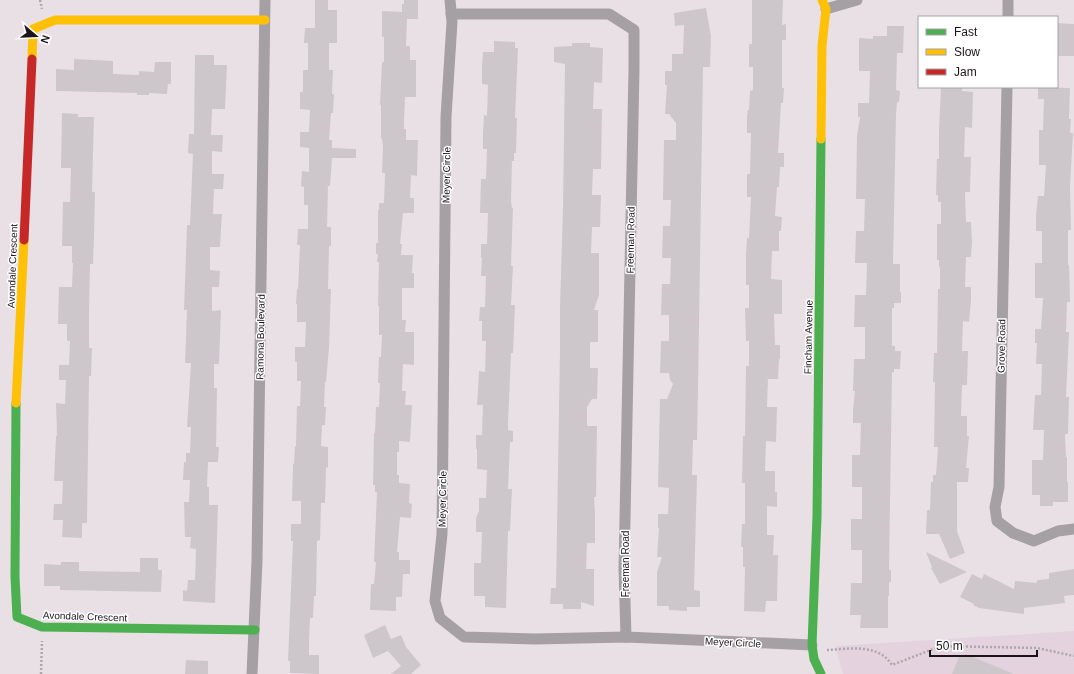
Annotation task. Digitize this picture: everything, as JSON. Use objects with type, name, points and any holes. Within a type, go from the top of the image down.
[{"type":"street","name":"Ramona Boulevard","points":[[252,674],[255,630],[265,0]]},
{"type":"street","name":"Meyer Circle","points":[[450,0],[451,14],[446,117],[442,534],[435,601],[440,618],[464,637],[535,639],[626,637],[812,648]]},
{"type":"street","points":[[824,4],[857,0]]},
{"type":"street","points":[[1008,0],[1008,16]]},
{"type":"street","name":"Fincham Avenue","points":[[821,674],[814,659],[812,648],[817,516],[822,46],[824,4]]},
{"type":"street","name":"Freeman Road","points":[[451,14],[609,14],[634,30],[624,569],[626,637]]},
{"type":"street","name":"Avondale Crescent","points":[[255,630],[42,627],[17,617],[15,577],[16,413],[33,29],[55,20],[264,20]]},
{"type":"street","name":"Grove Road","points":[[1007,88],[999,486],[995,507],[997,521],[1013,533],[1034,541],[1058,531],[1074,529]]},
{"type":"path","points":[[41,674],[42,627]]},
{"type":"path","points":[[812,648],[835,650],[872,650],[884,655],[892,665],[941,646],[1037,648],[1074,656]]},
{"type":"shaded area","points":[[1074,631],[1074,674],[843,674],[835,646]]},
{"type":"building","points":[[315,0],[328,0],[328,10],[337,10],[337,43],[329,43],[329,70],[333,70],[332,94],[334,94],[329,140],[332,140],[332,148],[356,149],[356,158],[332,158],[330,186],[328,186],[327,227],[331,227],[331,246],[329,246],[328,289],[331,289],[329,348],[325,382],[325,425],[322,425],[321,446],[328,447],[328,468],[326,467],[325,503],[321,503],[320,540],[317,541],[316,596],[314,596],[313,618],[310,618],[309,641],[309,655],[319,655],[319,674],[290,673],[290,661],[288,661],[293,541],[291,541],[291,524],[301,524],[301,501],[292,501],[297,406],[300,406],[301,381],[297,381],[295,347],[305,347],[306,322],[297,322],[296,304],[300,245],[297,245],[298,229],[308,229],[308,205],[304,205],[304,187],[301,186],[302,171],[309,172],[309,148],[300,147],[300,132],[309,132],[310,110],[300,109],[300,92],[303,92],[303,70],[308,70],[308,43],[304,43],[305,28],[315,28]]},
{"type":"building","points":[[404,0],[418,0],[418,19],[407,19],[406,46],[410,46],[410,60],[416,60],[416,97],[405,97],[404,129],[406,129],[406,140],[418,140],[417,176],[411,175],[410,198],[414,198],[414,213],[403,213],[400,244],[402,244],[401,255],[413,255],[412,273],[414,273],[414,288],[402,288],[402,320],[406,320],[405,332],[414,332],[414,365],[403,364],[402,391],[406,391],[405,405],[412,405],[410,442],[399,441],[399,452],[397,452],[397,475],[399,475],[399,483],[410,484],[409,503],[412,504],[411,518],[400,517],[397,552],[399,552],[399,560],[410,560],[410,574],[403,574],[402,597],[396,597],[396,611],[370,610],[371,584],[374,584],[376,562],[374,562],[377,492],[375,492],[375,485],[373,485],[374,433],[376,407],[379,407],[379,357],[381,357],[382,335],[379,335],[379,262],[377,262],[378,254],[376,254],[376,243],[378,243],[379,203],[384,203],[385,173],[382,173],[383,146],[381,139],[380,105],[382,62],[384,62],[382,11],[402,12],[402,4],[404,4]]},
{"type":"building","points":[[752,0],[783,0],[782,25],[786,24],[786,40],[782,40],[782,88],[784,88],[783,103],[781,103],[778,153],[784,153],[784,167],[780,167],[775,216],[782,217],[781,231],[779,231],[779,251],[772,251],[771,279],[782,280],[782,314],[774,314],[775,345],[780,345],[780,359],[778,379],[768,379],[767,407],[777,407],[776,442],[766,441],[765,471],[775,471],[775,492],[777,492],[777,507],[767,506],[767,535],[774,535],[773,555],[778,555],[777,601],[766,601],[765,612],[744,611],[745,567],[743,567],[743,547],[741,547],[742,524],[745,524],[745,483],[742,483],[743,436],[745,436],[746,366],[749,366],[749,341],[746,341],[745,308],[749,308],[749,285],[746,285],[746,254],[747,238],[749,238],[751,197],[747,197],[747,174],[750,174],[751,133],[747,133],[747,116],[749,110],[750,91],[753,90],[753,67],[749,67],[749,44],[752,44]]},
{"type":"building","points":[[706,8],[711,36],[710,67],[703,67],[697,440],[693,440],[692,475],[697,475],[694,590],[700,591],[700,607],[687,607],[687,611],[669,610],[669,606],[657,606],[657,572],[662,557],[657,557],[659,528],[658,514],[668,514],[669,488],[658,487],[660,399],[667,399],[673,384],[670,380],[669,373],[660,373],[661,341],[669,341],[669,315],[661,315],[662,284],[670,284],[671,258],[662,258],[663,226],[670,226],[671,200],[663,200],[664,140],[676,140],[676,123],[669,114],[665,114],[667,85],[665,85],[665,71],[672,71],[672,54],[683,54],[684,25],[675,26],[674,13]]},
{"type":"building","points":[[1058,23],[1074,24],[1074,56],[1058,56]]},
{"type":"building","points":[[887,26],[904,26],[903,53],[897,53],[896,90],[900,91],[896,115],[893,264],[900,264],[901,303],[894,303],[894,308],[892,308],[892,346],[895,346],[895,351],[901,351],[900,369],[894,369],[894,373],[892,372],[889,570],[891,570],[891,582],[889,582],[888,596],[888,628],[860,628],[861,615],[850,615],[851,583],[862,583],[862,550],[851,550],[851,519],[862,519],[862,487],[852,487],[852,455],[860,455],[861,423],[853,423],[855,391],[853,391],[854,359],[865,359],[865,327],[854,327],[855,295],[866,295],[867,263],[855,263],[856,231],[864,231],[865,199],[856,199],[857,136],[860,117],[858,117],[858,103],[869,103],[870,71],[859,71],[859,38],[873,39],[873,36],[887,36]]},
{"type":"building","points":[[494,41],[515,42],[515,48],[518,48],[515,118],[517,118],[516,153],[514,153],[514,161],[512,161],[511,201],[513,208],[511,266],[513,266],[511,305],[515,305],[508,424],[508,430],[513,431],[513,442],[510,442],[508,489],[512,489],[510,531],[508,531],[506,608],[485,607],[485,596],[474,596],[474,563],[481,563],[482,532],[476,532],[476,518],[479,511],[479,498],[486,498],[487,470],[477,469],[476,449],[476,435],[482,435],[483,405],[477,405],[479,371],[485,372],[486,341],[482,341],[482,321],[479,321],[480,307],[485,307],[486,276],[481,276],[481,244],[487,244],[488,213],[480,213],[481,179],[486,179],[487,149],[483,149],[483,133],[484,115],[487,116],[488,85],[482,84],[482,66],[483,52],[494,52]]},
{"type":"building","points":[[572,43],[590,43],[590,47],[603,48],[602,83],[594,82],[593,109],[602,109],[601,169],[593,169],[592,195],[601,195],[600,227],[592,227],[591,253],[599,253],[599,295],[594,310],[598,310],[598,342],[590,342],[590,368],[598,368],[597,399],[592,399],[587,407],[587,426],[597,426],[596,497],[594,497],[595,543],[587,543],[586,569],[594,569],[594,606],[581,602],[581,609],[563,609],[563,604],[550,604],[551,588],[556,588],[565,64],[554,62],[554,47],[572,46]]},
{"type":"building","points":[[195,55],[214,55],[214,65],[227,65],[225,109],[212,109],[211,135],[223,135],[222,152],[212,151],[212,174],[224,174],[223,189],[214,189],[213,214],[222,214],[220,247],[210,247],[210,270],[220,271],[219,287],[212,287],[212,311],[221,310],[219,364],[214,364],[214,388],[217,388],[216,447],[219,447],[218,462],[208,462],[207,487],[209,487],[209,505],[218,505],[215,603],[183,601],[183,590],[187,591],[188,580],[195,580],[196,549],[190,548],[191,537],[185,537],[184,502],[189,502],[190,480],[183,480],[186,453],[190,453],[191,427],[187,427],[191,363],[185,363],[187,310],[184,310],[187,225],[190,225],[193,154],[188,153],[189,134],[194,134]]},
{"type":"building","points":[[74,59],[113,61],[113,74],[138,75],[139,71],[154,72],[155,62],[171,62],[171,84],[168,84],[167,94],[149,93],[149,95],[137,95],[137,93],[56,91],[56,69],[74,70]]},
{"type":"building","points":[[941,88],[962,88],[962,91],[973,92],[972,128],[965,127],[964,157],[971,157],[970,192],[965,192],[966,222],[971,222],[972,242],[971,257],[966,257],[965,287],[971,287],[971,300],[969,322],[963,321],[962,351],[968,351],[967,385],[962,385],[961,416],[967,416],[967,436],[969,436],[966,468],[969,468],[968,482],[957,482],[957,531],[965,553],[950,559],[939,534],[926,534],[927,510],[930,510],[931,482],[933,482],[933,475],[936,475],[938,447],[934,447],[935,382],[933,382],[934,353],[937,353],[938,289],[940,289],[940,267],[939,260],[937,260],[937,224],[941,224],[941,202],[938,202],[938,195],[936,195],[937,159],[939,159]]},
{"type":"building","points":[[1038,88],[1070,88],[1069,119],[1071,119],[1070,133],[1073,133],[1070,186],[1071,230],[1068,230],[1070,302],[1067,302],[1066,332],[1069,332],[1066,397],[1069,397],[1068,434],[1065,434],[1068,502],[1053,502],[1053,506],[1040,506],[1040,495],[1032,495],[1032,460],[1043,460],[1044,430],[1033,430],[1035,395],[1041,395],[1042,364],[1036,364],[1037,343],[1035,343],[1035,329],[1041,329],[1043,298],[1035,298],[1035,263],[1042,263],[1042,231],[1036,231],[1036,216],[1038,196],[1044,196],[1046,165],[1039,165],[1039,130],[1043,130],[1044,99],[1038,99]]},
{"type":"building","points":[[62,113],[78,114],[78,117],[94,117],[92,192],[95,192],[94,236],[93,264],[90,264],[89,311],[89,348],[92,348],[91,376],[89,376],[87,523],[82,523],[82,538],[62,537],[63,520],[53,520],[54,504],[62,504],[63,481],[54,481],[57,436],[56,403],[65,404],[66,380],[59,380],[59,365],[69,365],[70,341],[67,341],[67,324],[58,324],[59,287],[72,287],[73,263],[72,246],[62,246],[63,202],[70,202],[71,168],[61,168]]},
{"type":"building","points":[[926,552],[967,572],[940,584],[931,568],[932,567]]},
{"type":"building","points":[[140,558],[158,558],[158,570],[162,570],[161,592],[60,590],[60,586],[44,586],[44,564],[61,565],[61,562],[79,562],[79,571],[140,572]]},
{"type":"building","points":[[1074,569],[1074,595],[1064,596],[1065,603],[1024,608],[1024,614],[979,608],[960,597],[972,574],[982,579],[984,574],[1014,589],[1015,581],[1036,583],[1038,580],[1049,579],[1049,573]]},
{"type":"building","points":[[385,625],[391,639],[401,635],[406,647],[421,665],[411,674],[391,674],[401,666],[388,651],[373,658],[364,635]]},
{"type":"building","points":[[966,654],[1014,674],[952,674],[959,657]]},
{"type":"building","points":[[186,660],[208,661],[208,674],[185,674]]},
{"type":"traffic: fast","points":[[821,139],[817,516],[812,645],[814,659],[821,674]]},
{"type":"traffic: fast","points":[[16,403],[15,577],[17,617],[42,627],[255,630]]},
{"type":"traffic: slow","points":[[821,139],[822,46],[826,9],[822,0]]},
{"type":"traffic: slow","points":[[32,59],[33,29],[55,20],[265,20]]},
{"type":"traffic: slow","points":[[16,403],[24,240]]},
{"type":"traffic: jam","points":[[24,240],[32,59]]}]
